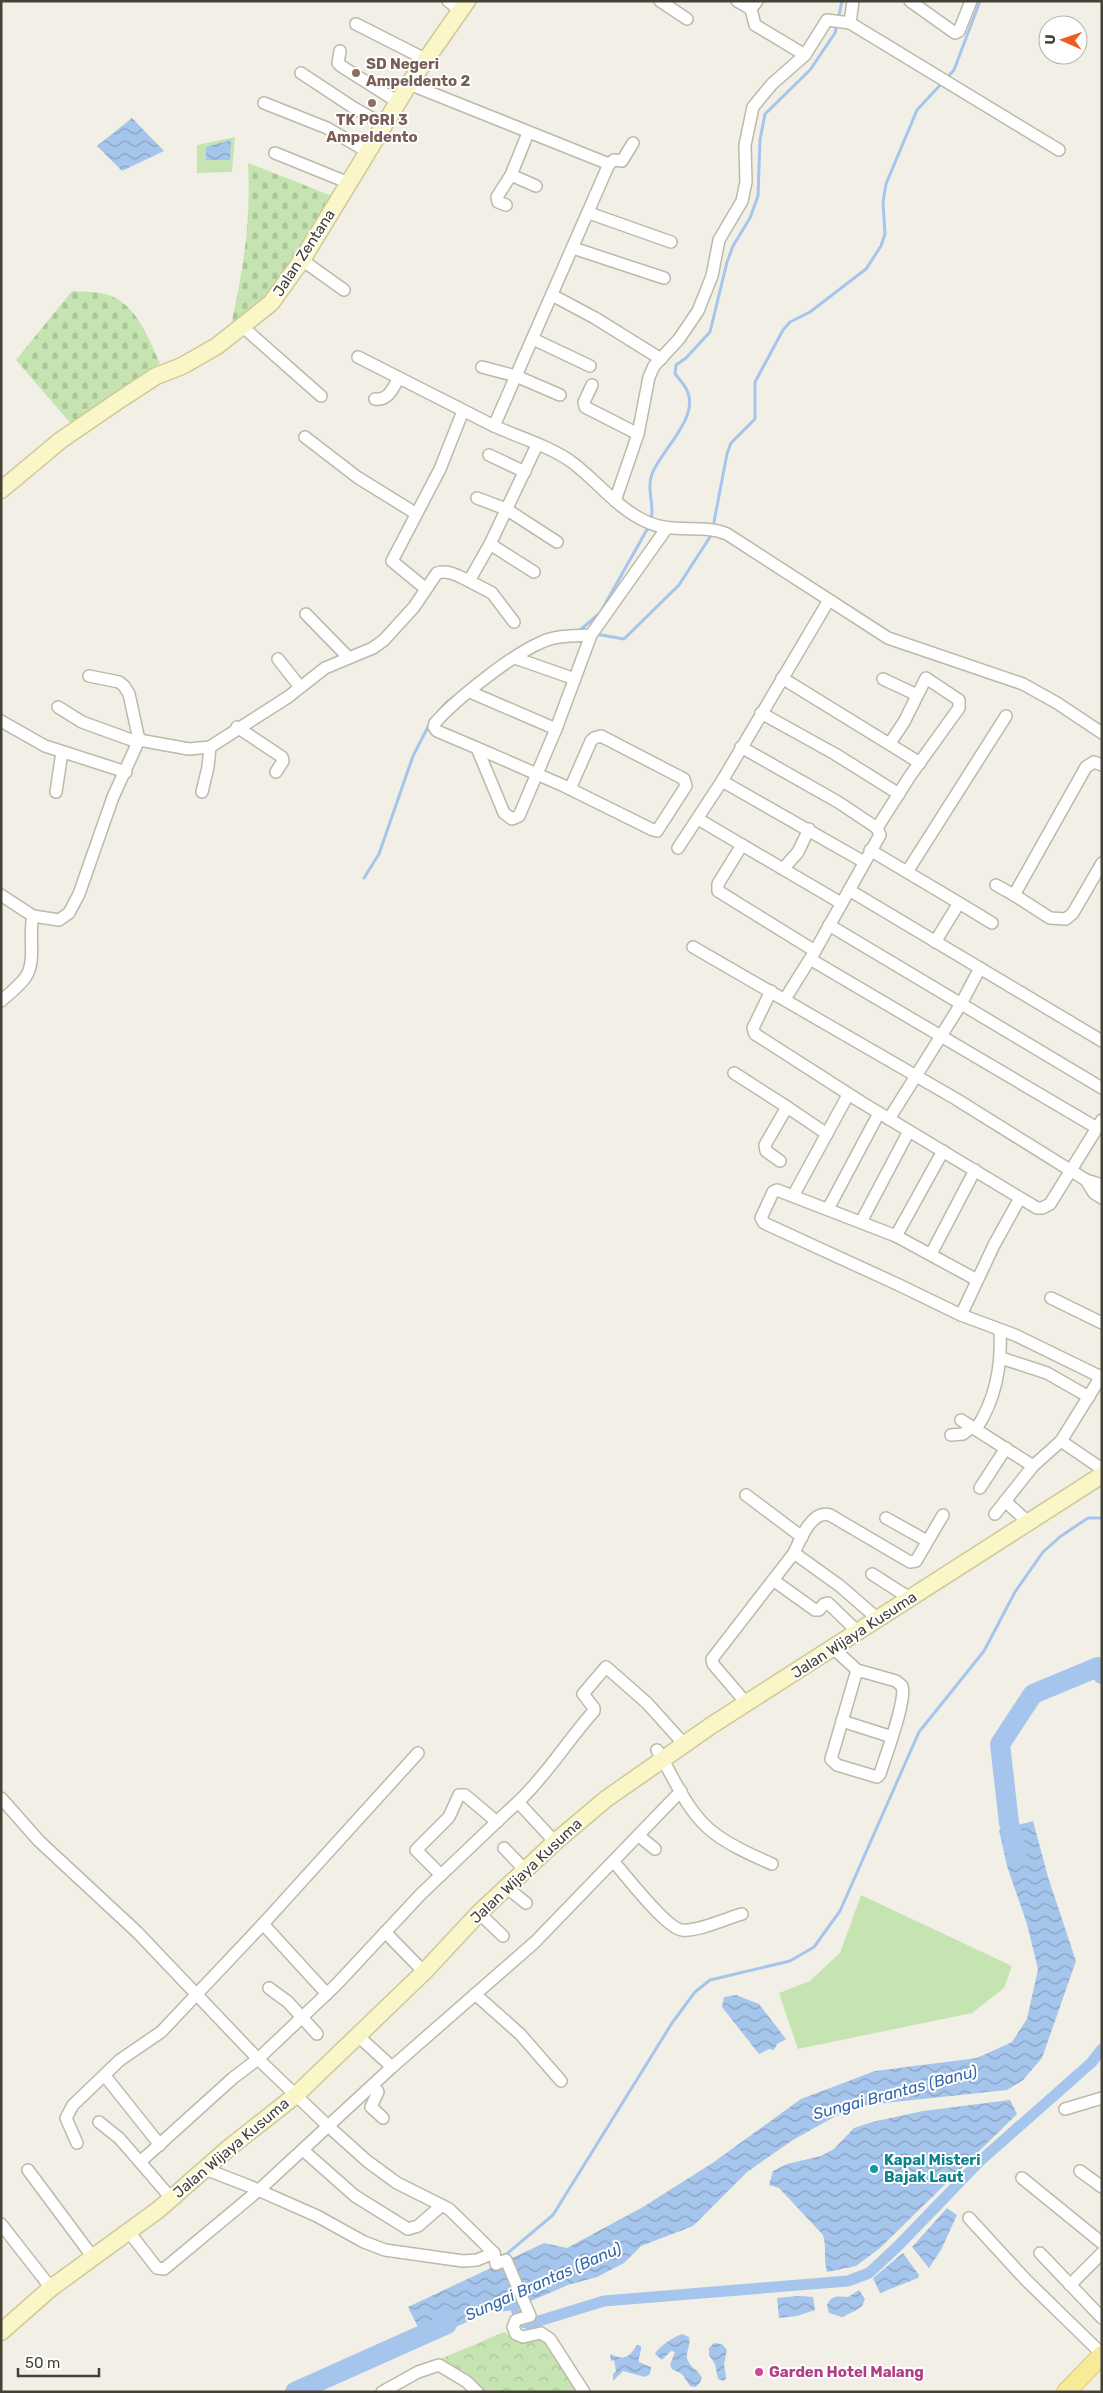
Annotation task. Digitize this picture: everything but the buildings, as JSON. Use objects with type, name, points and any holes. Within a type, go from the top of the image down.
[{"type":"main road","name":"Jalan Zentana","points":[[1,490],[61,440],[156,376],[204,354],[243,327],[271,303],[302,260],[398,102],[427,60],[458,4]]},
{"type":"main road","name":"Jalan Wijaya Kusuma","points":[[1,2332],[51,2288],[92,2256],[129,2232],[296,2095],[424,1972],[479,1913],[554,1842],[660,1754],[684,1744],[878,1620],[901,1593],[1029,1523],[1102,1475]]},
{"type":"main road","points":[[1066,2392],[1100,2359]]},
{"type":"street","points":[[660,1],[687,19]]},
{"type":"street","points":[[737,1],[754,5],[755,25],[805,55]]},
{"type":"street","points":[[847,22],[852,1]]},
{"type":"street","points":[[910,1],[955,33],[960,31],[971,1]]},
{"type":"street","points":[[615,501],[638,434],[649,376],[654,366],[689,325],[698,311],[712,276],[719,240],[742,201],[746,182],[744,145],[753,107],[772,84],[805,55],[823,24],[831,19],[847,22],[1058,150]]},
{"type":"street","points":[[356,24],[427,60]]},
{"type":"street","points":[[340,50],[338,63],[341,66],[398,102]]},
{"type":"street","points":[[301,73],[354,108],[384,125]]},
{"type":"street","points":[[410,84],[609,164]]},
{"type":"street","points":[[264,103],[327,128],[368,152]]},
{"type":"street","points":[[506,206],[498,202],[497,198],[511,175],[528,133]]},
{"type":"street","points":[[494,426],[534,339],[609,164],[614,160],[622,161],[632,143]]},
{"type":"street","points":[[275,153],[349,183]]},
{"type":"street","points":[[511,175],[536,186]]},
{"type":"street","points":[[589,213],[671,242]]},
{"type":"street","points":[[573,248],[664,278]]},
{"type":"street","points":[[302,260],[344,290]]},
{"type":"street","points":[[552,295],[596,318],[661,359]]},
{"type":"street","points":[[243,327],[320,396]]},
{"type":"street","points":[[534,339],[590,366]]},
{"type":"street","points":[[358,356],[494,426],[572,463],[624,509],[650,524],[666,529],[722,532],[888,638],[1023,684],[1057,703],[1102,733]]},
{"type":"street","points":[[482,367],[516,376],[560,395]]},
{"type":"street","points":[[375,399],[383,399],[388,396],[399,378]]},
{"type":"street","points":[[592,385],[584,404],[587,409],[638,434]]},
{"type":"street","points":[[426,589],[392,561],[415,513],[440,469],[463,410]]},
{"type":"street","points":[[305,437],[357,477],[415,513]]},
{"type":"street","points":[[469,581],[490,544],[537,445]]},
{"type":"street","points":[[489,454],[525,472]]},
{"type":"street","points":[[477,498],[506,508],[557,542]]},
{"type":"street","points":[[476,748],[504,814],[508,818],[517,818],[556,729],[593,632],[666,529]]},
{"type":"street","points":[[490,544],[534,572]]},
{"type":"street","points":[[58,707],[82,722],[138,741],[189,749],[210,746],[237,727],[278,703],[325,668],[373,648],[384,640],[414,607],[437,573],[442,571],[469,581],[492,593],[514,622]]},
{"type":"street","points":[[678,848],[722,781],[829,600]]},
{"type":"street","points":[[306,614],[348,657]]},
{"type":"street","points":[[570,789],[591,741],[601,736],[684,779],[686,786],[657,831],[570,789],[437,731],[434,727],[436,721],[470,692],[515,658],[548,640],[593,632]]},
{"type":"street","points":[[515,658],[575,679]]},
{"type":"street","points":[[278,659],[300,686]]},
{"type":"street","points":[[1,895],[34,916],[59,920],[69,913],[79,894],[113,797],[126,772],[138,741],[129,694],[119,682],[89,676]]},
{"type":"street","points":[[782,678],[920,763]]},
{"type":"street","points":[[877,828],[960,705],[957,698],[926,678],[904,722],[890,743]]},
{"type":"street","points":[[883,679],[917,695]]},
{"type":"street","points":[[470,692],[556,729]]},
{"type":"street","points":[[761,713],[835,754],[899,794]]},
{"type":"street","points":[[907,872],[1006,716]]},
{"type":"street","points":[[1,721],[45,746],[126,772]]},
{"type":"street","points":[[237,727],[282,757],[283,761],[276,772]]},
{"type":"street","points":[[202,792],[208,767],[210,746]]},
{"type":"street","points":[[742,747],[838,802],[877,828],[880,835],[785,999]]},
{"type":"street","points":[[56,792],[62,752]]},
{"type":"street","points":[[1014,895],[1086,768],[1094,762],[1102,766]]},
{"type":"street","points":[[722,781],[864,862]]},
{"type":"street","points":[[698,819],[841,903]]},
{"type":"street","points":[[783,869],[798,852],[808,830]]},
{"type":"street","points":[[742,845],[718,884],[718,891],[812,955],[940,1035],[1099,1124],[1072,1170],[1047,1207],[1037,1208],[848,1095],[755,1034],[753,1028],[771,991]]},
{"type":"street","points":[[870,850],[992,923]]},
{"type":"street","points":[[996,885],[1050,918],[1066,919],[1073,913],[1102,863]]},
{"type":"street","points":[[848,890],[1102,1041]]},
{"type":"street","points":[[935,942],[959,903]]},
{"type":"street","points":[[1,1000],[25,978],[28,971],[31,961],[30,927],[34,916]]},
{"type":"street","points":[[829,925],[1102,1088]]},
{"type":"street","points":[[694,947],[915,1076],[1086,1180],[1102,1185]]},
{"type":"street","points":[[828,1209],[884,1116],[915,1076],[961,1004],[980,968]]},
{"type":"street","points":[[734,1073],[827,1134]]},
{"type":"street","points":[[793,1196],[848,1095]]},
{"type":"street","points":[[780,1161],[766,1151],[765,1145],[787,1107]]},
{"type":"street","points":[[861,1222],[909,1131]]},
{"type":"street","points":[[896,1236],[943,1151]]},
{"type":"street","points":[[932,1254],[975,1170]]},
{"type":"street","points":[[1086,1180],[1094,1193],[1102,1198]]},
{"type":"street","points":[[977,1280],[896,1236],[774,1190],[761,1218],[762,1222],[961,1315],[1030,1342],[1101,1376],[1061,1441],[1033,1466],[995,1514]]},
{"type":"street","points":[[961,1315],[1020,1198]]},
{"type":"street","points":[[1051,1298],[1102,1323]]},
{"type":"street","points":[[951,1435],[977,1430],[994,1392],[1001,1358],[1000,1330]]},
{"type":"street","points":[[1001,1358],[1048,1373],[1088,1397]]},
{"type":"street","points":[[961,1420],[1033,1466]]},
{"type":"street","points":[[1061,1441],[1102,1469]]},
{"type":"street","points":[[980,1488],[1006,1448]]},
{"type":"street","points":[[746,1495],[802,1537]]},
{"type":"street","points":[[1004,1501],[1029,1523]]},
{"type":"street","points":[[748,1704],[713,1664],[712,1659],[794,1553],[802,1537],[817,1516],[825,1514],[860,1531],[908,1562],[916,1561],[923,1539],[942,1515]]},
{"type":"street","points":[[886,1518],[923,1539]]},
{"type":"street","points":[[794,1553],[840,1586],[878,1620]]},
{"type":"street","points":[[872,1574],[901,1593]]},
{"type":"street","points":[[773,1580],[815,1610],[819,1610],[824,1604],[828,1603],[858,1632]]},
{"type":"street","points":[[834,1648],[857,1670],[896,1681],[902,1686],[903,1695],[892,1737],[880,1774],[877,1777],[871,1777],[832,1762],[831,1756],[857,1670]]},
{"type":"street","points":[[140,2162],[258,2059],[302,2017],[441,1875],[542,1778],[579,1727],[594,1711],[594,1708],[583,1694],[606,1667],[647,1703],[684,1744]]},
{"type":"street","points":[[842,1721],[892,1737]]},
{"type":"street","points":[[78,2143],[67,2122],[68,2110],[120,2060],[160,2032],[263,1924],[418,1752]]},
{"type":"street","points":[[660,1754],[696,1814],[712,1832],[728,1843],[772,1864]]},
{"type":"street","points":[[129,2232],[157,2268],[164,2269],[304,2151],[328,2126],[392,2067],[535,1942],[681,1791]]},
{"type":"street","points":[[441,1875],[416,1849],[435,1833],[449,1817],[459,1795],[466,1796],[497,1822]]},
{"type":"street","points":[[1,1798],[39,1841],[131,1925],[258,2059],[328,2126],[367,2161],[397,2182],[449,2210],[500,2260],[523,2316],[514,2327],[520,2337],[536,2332],[550,2339],[584,2392]]},
{"type":"street","points":[[518,1802],[554,1842]]},
{"type":"street","points":[[639,1836],[655,1849]]},
{"type":"street","points":[[504,1848],[525,1870]]},
{"type":"street","points":[[614,1862],[665,1920],[676,1928],[689,1930],[742,1914]]},
{"type":"street","points":[[506,1887],[526,1903]]},
{"type":"street","points":[[479,1913],[503,1936]]},
{"type":"street","points":[[263,1924],[326,1994]]},
{"type":"street","points":[[385,1932],[424,1972]]},
{"type":"street","points":[[269,1988],[302,2017],[317,2034]]},
{"type":"street","points":[[476,1994],[520,2034],[561,2081]]},
{"type":"street","points":[[357,2035],[392,2067]]},
{"type":"street","points":[[105,2076],[160,2145]]},
{"type":"street","points":[[373,2085],[378,2092],[371,2107],[383,2118]]},
{"type":"street","points":[[1065,2109],[1102,2098]]},
{"type":"street","points":[[99,2122],[119,2138],[170,2198]]},
{"type":"street","points":[[304,2151],[355,2196],[408,2229],[418,2226],[441,2206]]},
{"type":"street","points":[[205,2169],[259,2190],[317,2216],[364,2242],[385,2250],[463,2261],[500,2260]]},
{"type":"street","points":[[28,2170],[92,2256]]},
{"type":"street","points":[[1080,2171],[1102,2188]]},
{"type":"street","points":[[1022,2178],[1102,2243]]},
{"type":"street","points":[[969,2218],[1100,2359]]},
{"type":"street","points":[[1,2224],[51,2288]]},
{"type":"street","points":[[1040,2253],[1102,2318]]},
{"type":"street","points":[[1070,2285],[1102,2253]]},
{"type":"street","points":[[391,2390],[418,2372],[440,2365],[467,2382],[477,2392]]},
{"type":"green space","points":[[235,137],[232,172],[197,173],[197,145]]},
{"type":"green space","points":[[248,163],[332,196],[313,231],[267,298],[236,324],[232,320],[246,242],[249,183]]},
{"type":"green space","points":[[72,291],[102,293],[120,301],[135,315],[141,324],[160,363],[73,426],[16,360]]},
{"type":"green space","points":[[861,1895],[1012,1966],[1004,1988],[972,2013],[798,2049],[779,1993],[810,1981],[840,1953]]},
{"type":"green space","points":[[504,2332],[516,2339],[544,2340],[576,2392],[485,2392],[462,2371],[438,2360]]},
{"type":"water","points":[[132,118],[164,151],[122,171],[97,146]]},
{"type":"water","points":[[231,140],[230,160],[206,160],[206,147]]},
{"type":"water","points":[[1033,1821],[1048,1877],[1076,1961],[1042,2058],[1023,2080],[1007,2090],[866,2105],[834,2117],[793,2140],[747,2172],[693,2226],[641,2246],[624,2263],[597,2277],[568,2285],[508,2311],[483,2312],[471,2320],[425,2341],[408,2307],[544,2243],[567,2248],[643,2207],[714,2162],[801,2099],[875,2071],[977,2058],[1012,2042],[1027,2019],[1038,1969],[1027,1924],[1007,1866],[999,1830]]},
{"type":"water","points":[[736,1995],[759,2004],[786,2039],[777,2044],[774,2050],[769,2049],[759,2054],[722,2007],[724,1997]]},
{"type":"water","points":[[1010,2100],[1017,2114],[880,2248],[856,2266],[827,2272],[823,2235],[779,2188],[769,2185],[773,2171],[787,2164],[821,2156],[834,2149],[854,2128],[872,2122],[923,2111]]},
{"type":"water","points":[[947,2208],[957,2215],[941,2250],[929,2268],[912,2247]]},
{"type":"water","points":[[903,2253],[919,2275],[918,2278],[880,2293],[873,2278]]},
{"type":"water","points":[[859,2290],[865,2299],[862,2306],[842,2317],[829,2313],[827,2305],[831,2299],[838,2296],[848,2297]]},
{"type":"water","points":[[813,2297],[815,2310],[797,2316],[779,2318],[777,2298]]},
{"type":"water","points":[[682,2334],[689,2337],[688,2361],[702,2378],[695,2387],[690,2386],[682,2374],[672,2369],[670,2365],[675,2352],[671,2351],[662,2360],[655,2354],[667,2342]]},
{"type":"water","points":[[714,2343],[722,2344],[727,2350],[724,2364],[726,2378],[724,2381],[718,2379],[715,2364],[709,2355],[709,2348]]},
{"type":"water","points":[[637,2345],[641,2346],[639,2362],[651,2367],[650,2374],[645,2377],[623,2371],[613,2381],[613,2374],[616,2371],[614,2360],[611,2361],[610,2354],[626,2357]]},
{"type":"waterway","points":[[651,520],[650,480],[656,465],[683,424],[688,414],[690,403],[687,390],[675,374],[676,365],[686,358],[710,332],[727,262],[733,246],[750,218],[758,196],[760,140],[765,114],[810,70],[835,33],[842,1]]},
{"type":"waterway","points":[[714,522],[727,454],[731,443],[755,419],[755,382],[783,330],[790,322],[810,312],[866,269],[881,246],[885,234],[883,202],[886,184],[917,110],[954,70],[980,1]]},
{"type":"waterway","points":[[579,631],[600,613],[649,526]]},
{"type":"waterway","points":[[596,634],[624,639],[679,585],[710,537]]},
{"type":"waterway","points":[[438,712],[458,694]]},
{"type":"waterway","points":[[364,878],[379,854],[413,756],[430,723]]},
{"type":"waterway","points":[[503,2257],[553,2215],[672,2023],[695,1992],[710,1980],[790,1961],[814,1947],[840,1911],[919,1732],[984,1651],[1015,1592],[1043,1552],[1061,1536],[1088,1518],[1102,1518]]},
{"type":"waterway","name":"Sungai Brantas (Banu)","points":[[1017,1853],[1009,1823],[1000,1744],[1033,1694],[1098,1667],[1102,1674]]},
{"type":"waterway","points":[[510,2296],[522,2322],[529,2324],[604,2301],[848,2281],[869,2273],[898,2246],[980,2161],[1091,2063],[1102,2049]]},
{"type":"waterway","name":"Sungai Brantas (Banu)","points":[[295,2392],[447,2324]]},
{"type":"place","name":"SD Negeri Ampeldento 2","points":[[356,73]]},
{"type":"place","name":"TK PGRI 3 Ampeldento","points":[[372,103]]},
{"type":"place","name":"Kapal Misteri Bajak Laut","points":[[874,2169]]},
{"type":"place","name":"Garden Hotel Malang","points":[[759,2372]]}]
